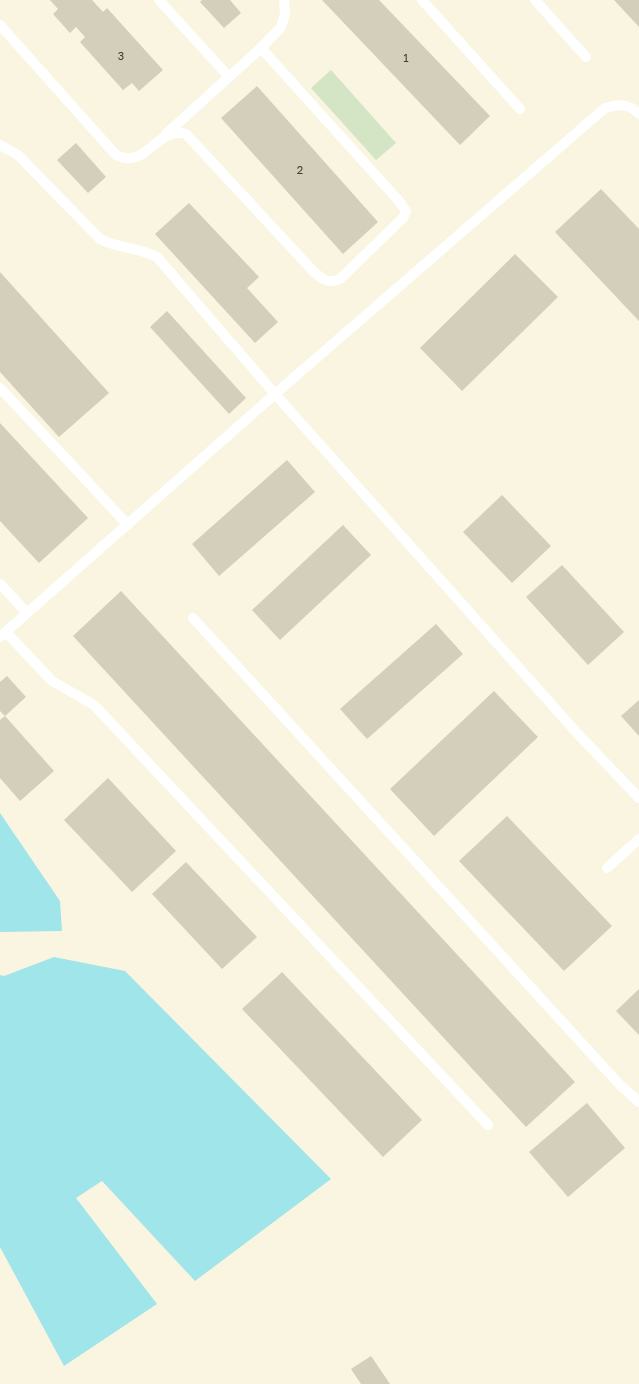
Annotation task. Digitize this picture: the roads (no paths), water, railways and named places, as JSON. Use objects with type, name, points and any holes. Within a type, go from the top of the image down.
[{"type":"lane","points":[[159,0],[229,77]]},
{"type":"lane","points":[[0,25],[116,155],[124,158],[135,158],[146,152],[261,48],[281,27],[285,14],[284,0]]},
{"type":"lane","points":[[422,0],[520,109]]},
{"type":"lane","points":[[535,0],[586,57]]},
{"type":"lane","points":[[164,135],[178,132],[186,134],[323,280],[331,282],[340,279],[403,218],[406,211],[399,201],[261,48]]},
{"type":"lane","points":[[488,1125],[94,705],[52,682],[3,635],[275,394],[600,112],[606,108],[620,104],[635,109],[639,114]]},
{"type":"lane","points":[[0,146],[18,155],[100,238],[113,246],[146,251],[157,257],[275,394],[577,733],[639,798]]},
{"type":"lane","points":[[0,388],[128,525]]},
{"type":"lane","points":[[0,584],[27,613]]},
{"type":"lane","points":[[193,618],[620,1085],[639,1102]]},
{"type":"lane","points":[[607,868],[639,839]]},
{"type":"water","points":[[0,813],[60,901],[62,931],[0,932]]},
{"type":"water","points":[[54,957],[125,971],[331,1179],[195,1281],[102,1181],[76,1198],[157,1304],[64,1366],[0,1247],[0,975],[4,976]]}]
